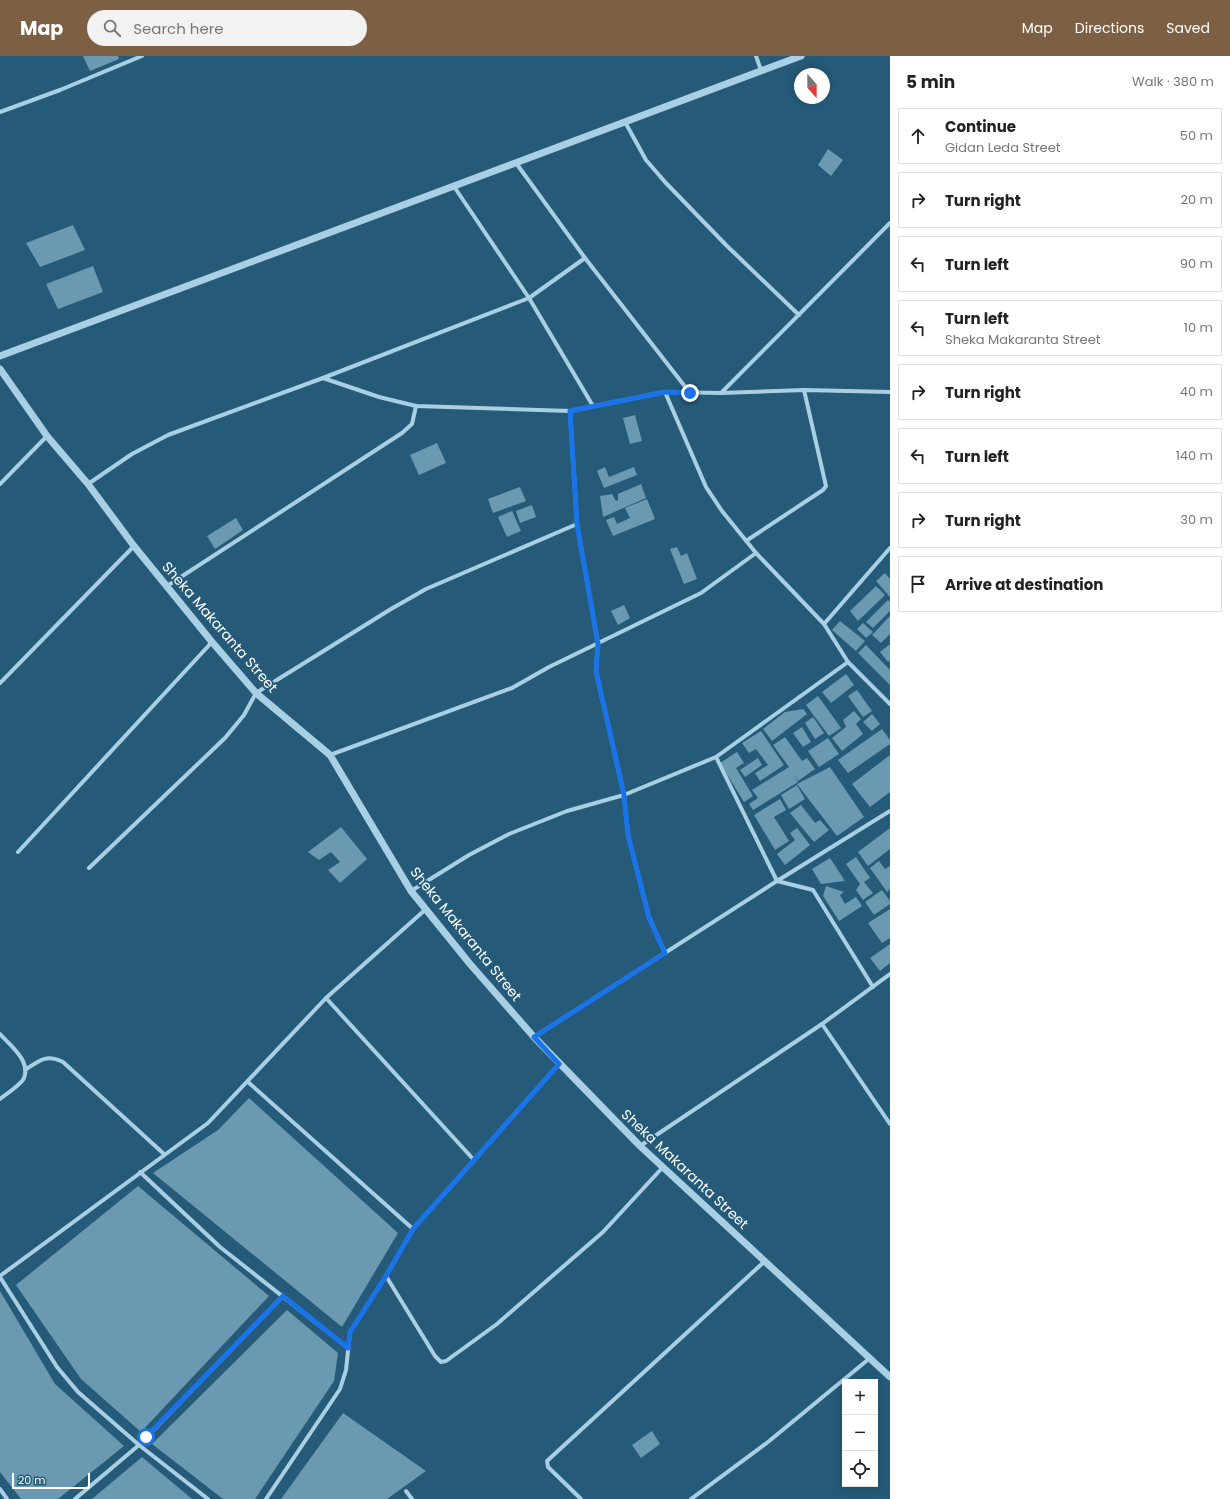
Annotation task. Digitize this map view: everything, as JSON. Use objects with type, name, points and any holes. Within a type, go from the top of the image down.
[{"type":"street","points":[[0,112],[60,90],[142,56]]},
{"type":"street","points":[[756,56],[761,70]]},
{"type":"street","points":[[0,356],[453,185],[801,56]]},
{"type":"street","points":[[625,121],[646,160],[665,182],[726,245],[799,315]]},
{"type":"street","points":[[516,162],[585,258],[690,393]]},
{"type":"street","points":[[453,185],[529,298],[593,406]]},
{"type":"street","points":[[720,393],[890,223]]},
{"type":"street","points":[[88,484],[132,454],[168,435],[323,378],[529,298],[585,258]]},
{"type":"street","name":"Sheka Makaranta Street","points":[[0,369],[47,436],[88,484],[134,546],[212,642],[256,693],[330,755],[411,891],[470,964],[534,1037],[640,1146],[890,1377]]},
{"type":"street","points":[[323,378],[379,397],[416,406],[570,411],[665,392],[720,393],[804,390],[890,392]]},
{"type":"street","points":[[746,541],[823,490],[826,486],[804,390]]},
{"type":"street","points":[[665,392],[706,487],[722,511],[756,553],[824,624],[848,662],[890,704]]},
{"type":"street","points":[[167,586],[402,433],[412,424],[416,406]]},
{"type":"street","points":[[570,411],[577,524],[598,644],[596,671],[624,795],[628,835],[649,918],[665,953]]},
{"type":"street","points":[[0,484],[47,436]]},
{"type":"street","points":[[89,868],[226,738],[244,715],[256,693],[391,609],[426,589],[577,524]]},
{"type":"street","points":[[0,683],[134,546]]},
{"type":"street","points":[[824,624],[890,548]]},
{"type":"street","points":[[330,755],[512,688],[549,667],[701,593],[756,553]]},
{"type":"street","points":[[18,852],[212,642]]},
{"type":"street","points":[[411,891],[469,855],[509,834],[567,811],[624,795],[716,757],[848,662]]},
{"type":"street","points":[[716,757],[777,881],[813,890],[873,987]]},
{"type":"street","points":[[534,1037],[777,881],[890,811]]},
{"type":"street","points":[[208,1499],[139,1445],[78,1392],[57,1367],[0,1277],[208,1122],[248,1082],[326,998],[426,909]]},
{"type":"street","points":[[640,1146],[822,1024],[890,974]]},
{"type":"street","points":[[326,998],[474,1160]]},
{"type":"street","points":[[822,1024],[890,1124]]},
{"type":"street","points":[[0,1034],[20,1054],[25,1070],[23,1079],[0,1099]]},
{"type":"street","points":[[25,1070],[42,1059],[54,1058],[63,1062],[164,1154]]},
{"type":"street","points":[[266,1499],[340,1389],[346,1370],[350,1332],[386,1276],[413,1229],[559,1064]]},
{"type":"street","points":[[248,1082],[413,1229]]},
{"type":"street","points":[[386,1276],[435,1356],[441,1362],[446,1361],[497,1324],[603,1232],[663,1167]]},
{"type":"street","points":[[140,1172],[220,1247],[348,1348]]},
{"type":"street","points":[[581,1499],[551,1471],[548,1467],[547,1461],[765,1261]]},
{"type":"street","points":[[75,1499],[139,1445],[283,1296]]},
{"type":"street","points":[[691,1499],[768,1442],[870,1358]]},
{"type":"street","points":[[0,1489],[7,1499]]},
{"type":"street","points":[[406,1491],[412,1499]]},
{"type":"building","points":[[83,56],[118,56],[119,59],[90,71]]},
{"type":"building","points":[[828,149],[843,160],[831,176],[818,165]]},
{"type":"building","points":[[73,225],[85,250],[40,267],[26,243]]},
{"type":"building","points":[[93,266],[103,292],[58,309],[46,284]]},
{"type":"building","points":[[635,415],[642,441],[630,444],[623,418]]},
{"type":"building","points":[[437,443],[446,463],[419,475],[410,455]]},
{"type":"building","points":[[605,467],[609,477],[634,467],[637,475],[604,488],[597,471]]},
{"type":"building","points":[[641,484],[646,498],[603,517],[600,496],[612,494],[616,501],[618,500],[618,494]]},
{"type":"building","points":[[520,487],[526,501],[493,513],[488,499]]},
{"type":"building","points":[[647,499],[655,519],[613,536],[606,520],[614,517],[617,524],[630,518],[625,508]]},
{"type":"building","points":[[532,505],[536,517],[520,523],[516,511]]},
{"type":"building","points":[[512,511],[521,531],[507,537],[498,517]]},
{"type":"building","points":[[236,518],[243,530],[215,549],[207,536]]},
{"type":"building","points":[[677,547],[681,556],[687,553],[697,579],[684,584],[670,549]]},
{"type":"building","points":[[885,573],[890,579],[890,597],[876,581]]},
{"type":"building","points":[[876,586],[885,595],[858,621],[850,611]]},
{"type":"building","points":[[888,600],[890,602],[890,611],[873,628],[866,622]]},
{"type":"building","points":[[624,605],[630,618],[618,625],[611,611]]},
{"type":"building","points":[[890,616],[890,634],[881,643],[872,635]]},
{"type":"building","points":[[840,621],[865,641],[856,651],[832,630]]},
{"type":"building","points":[[863,623],[873,632],[866,638],[857,629]]},
{"type":"building","points":[[890,644],[890,661],[888,662],[880,652]]},
{"type":"building","points":[[866,645],[890,670],[890,685],[858,653]]},
{"type":"building","points":[[846,674],[854,685],[831,703],[822,692]]},
{"type":"building","points":[[857,690],[872,711],[863,717],[848,696]]},
{"type":"building","points":[[818,696],[841,728],[829,736],[806,705]]},
{"type":"building","points":[[803,709],[807,714],[772,741],[763,729],[785,712]]},
{"type":"building","points":[[854,711],[861,719],[856,724],[863,734],[842,751],[832,738],[846,727],[843,720]]},
{"type":"building","points":[[872,714],[880,724],[872,731],[863,722]]},
{"type":"building","points":[[813,717],[824,733],[815,739],[805,723]]},
{"type":"building","points":[[802,727],[811,742],[803,747],[793,733]]},
{"type":"building","points":[[882,729],[890,740],[890,744],[848,773],[838,760]]},
{"type":"building","points":[[761,731],[784,765],[760,781],[755,773],[768,765],[756,749],[749,753],[742,743]]},
{"type":"building","points":[[785,737],[802,761],[807,758],[815,769],[798,781],[792,772],[798,782],[753,810],[749,804],[758,798],[752,790],[789,767],[773,745]]},
{"type":"building","points":[[828,738],[839,754],[819,767],[808,751]]},
{"type":"building","points":[[737,752],[744,763],[736,768],[753,796],[744,802],[720,763]]},
{"type":"building","points":[[890,755],[890,792],[870,807],[852,784]]},
{"type":"building","points":[[758,758],[762,765],[745,777],[740,770]]},
{"type":"building","points":[[830,767],[864,817],[837,836],[797,784]]},
{"type":"building","points":[[797,785],[805,799],[789,809],[781,795]]},
{"type":"building","points":[[780,799],[786,810],[774,817],[789,841],[775,850],[754,815]]},
{"type":"building","points":[[801,805],[815,823],[820,820],[829,830],[814,842],[790,813]]},
{"type":"building","points":[[341,827],[367,859],[340,883],[328,870],[340,862],[331,852],[319,860],[308,852]]},
{"type":"building","points":[[797,828],[810,845],[785,865],[777,854],[795,840],[790,833]]},
{"type":"building","points":[[890,828],[890,849],[868,866],[858,852]]},
{"type":"building","points":[[856,857],[870,878],[864,882],[873,893],[863,900],[856,890],[860,884],[846,864]]},
{"type":"building","points":[[830,858],[845,881],[821,884],[812,869]]},
{"type":"building","points":[[879,861],[885,869],[890,866],[890,889],[887,892],[870,868]]},
{"type":"building","points":[[826,886],[844,892],[840,895],[845,904],[856,897],[862,906],[839,921],[823,896]]},
{"type":"building","points":[[882,890],[890,901],[890,904],[874,915],[865,902]]},
{"type":"building","points":[[890,909],[890,938],[882,943],[868,923]]},
{"type":"building","points":[[890,944],[890,963],[880,971],[870,958]]},
{"type":"building","points":[[249,1098],[398,1233],[342,1327],[153,1173],[218,1130]]},
{"type":"building","points":[[138,1186],[269,1296],[141,1432],[81,1379],[16,1285]]},
{"type":"building","points":[[0,1291],[55,1384],[124,1446],[58,1499],[21,1499],[0,1472]]},
{"type":"building","points":[[287,1310],[338,1353],[334,1381],[255,1499],[223,1499],[152,1444]]},
{"type":"building","points":[[343,1413],[426,1471],[387,1499],[281,1499]]},
{"type":"building","points":[[652,1431],[660,1444],[641,1458],[632,1445]]},
{"type":"building","points":[[142,1457],[192,1499],[92,1499]]},
{"type":"route","points":[[146,1437],[283,1296],[348,1348],[350,1332],[386,1276],[413,1229],[559,1064],[534,1037],[665,953],[649,918],[628,835],[624,795],[596,671],[598,644],[577,524],[570,411],[665,392],[690,393]]}]
